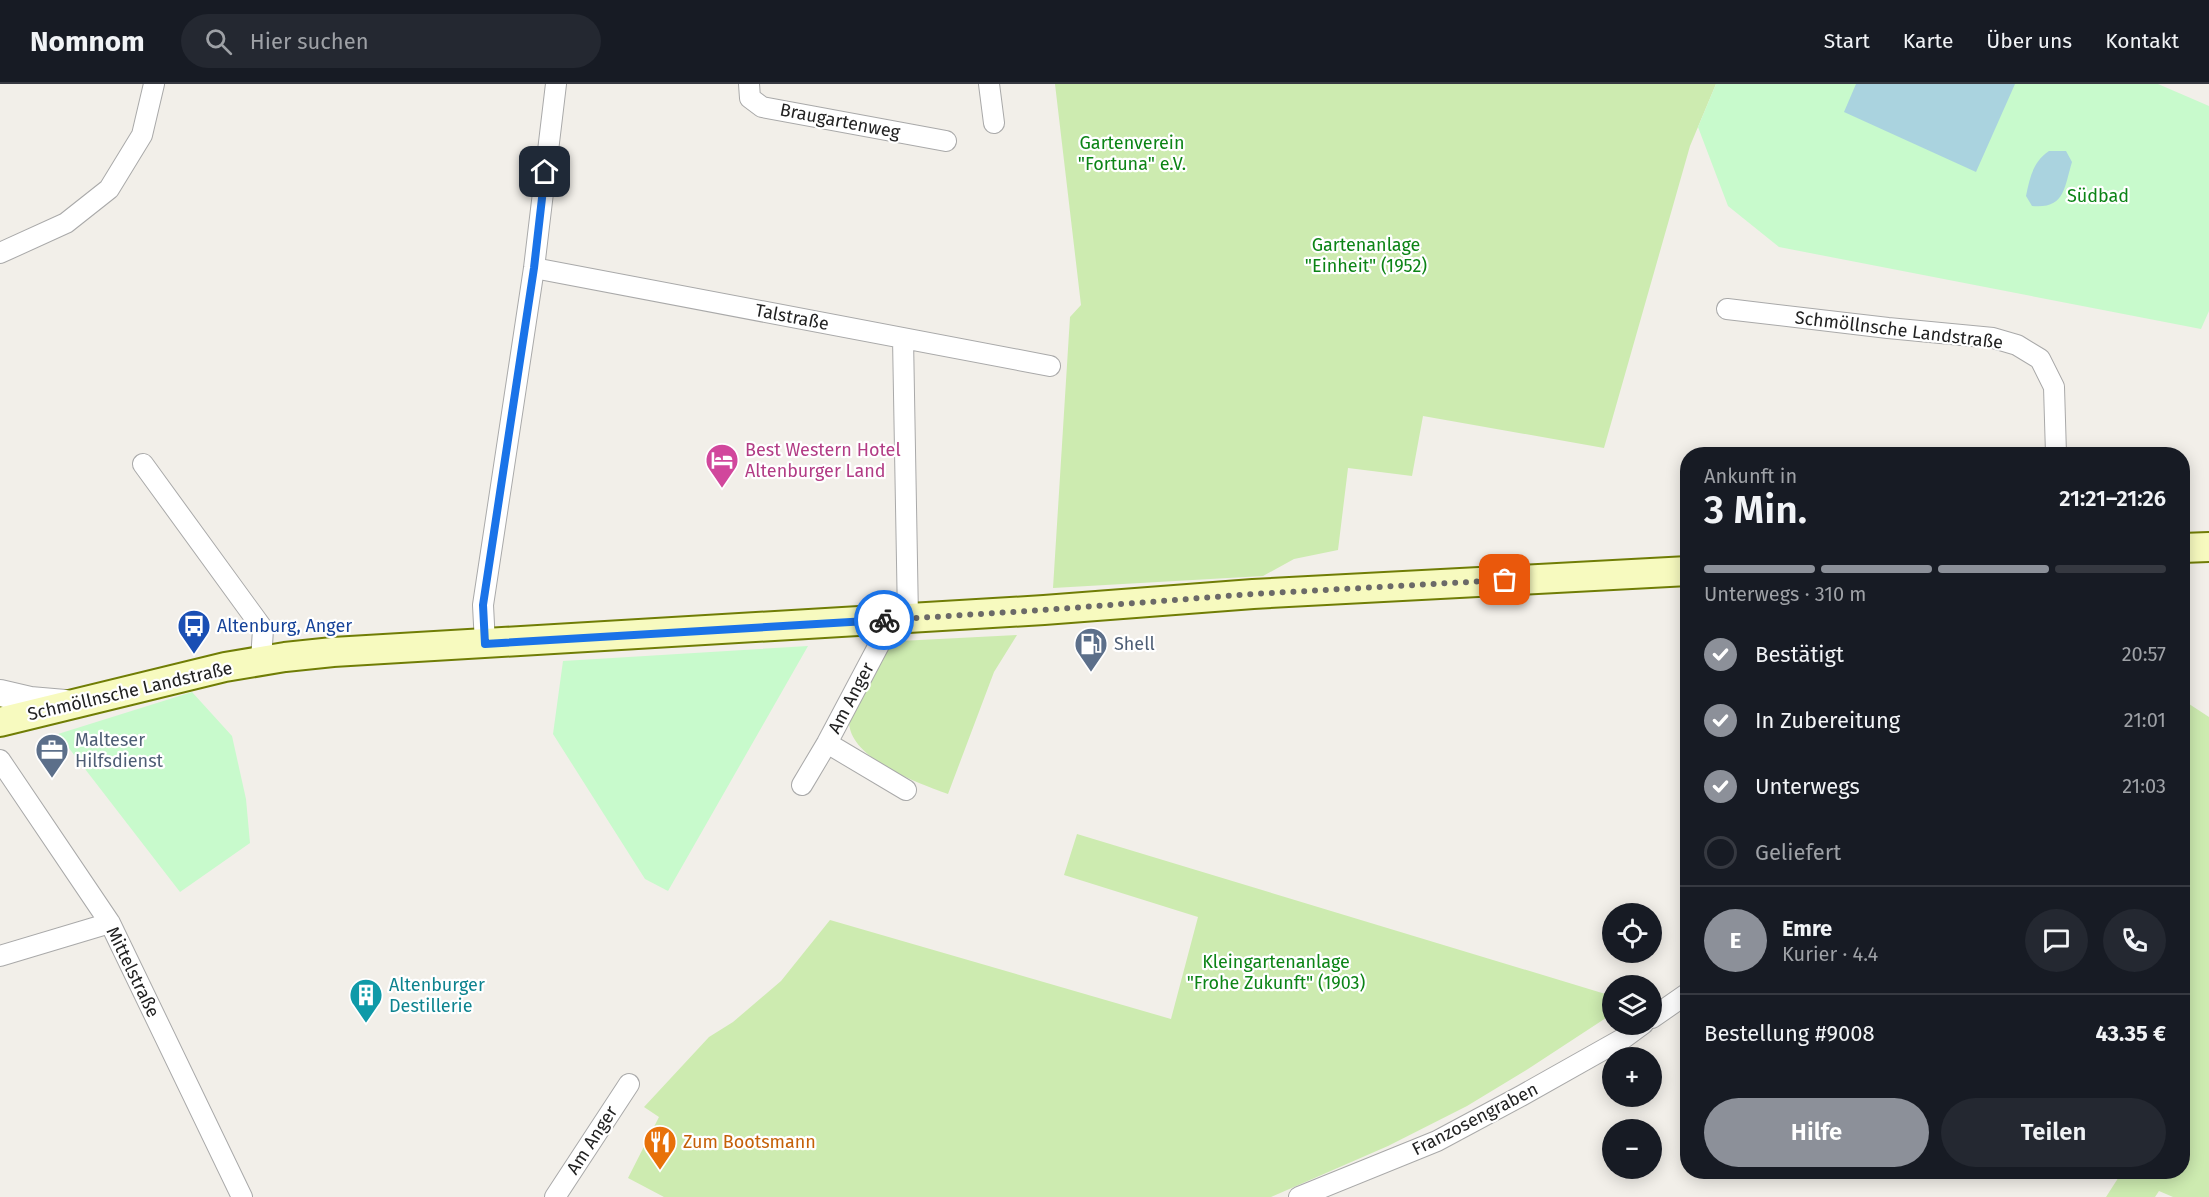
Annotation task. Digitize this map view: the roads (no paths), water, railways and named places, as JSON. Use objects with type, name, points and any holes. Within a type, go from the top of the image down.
[{"type":"main road","points":[[2190,548],[2209,547]]},
{"type":"main road","name":"Schmöllnsche Landstraße","points":[[0,722],[225,667],[333,652],[1044,610],[1253,594],[1680,571]]},
{"type":"street","points":[[0,253],[66,223],[109,189],[142,135],[154,84]]},
{"type":"street","points":[[485,644],[483,605],[534,268],[556,84]]},
{"type":"street","name":"Braugartenweg","points":[[749,84],[750,98],[762,107],[946,141]]},
{"type":"street","points":[[989,84],[994,123]]},
{"type":"street","name":"Talstraße","points":[[534,268],[1050,366]]},
{"type":"street","name":"Schmöllnsche Landstraße","points":[[1727,309],[1993,338],[2018,345],[2040,359],[2055,387],[2056,447]]},
{"type":"street","name":"Am Anger","points":[[802,785],[881,641],[897,619],[903,338]]},
{"type":"street","points":[[143,464],[263,629],[261,661]]},
{"type":"street","points":[[0,693],[30,700],[75,703]]},
{"type":"street","name":"Am Anger","points":[[827,743],[906,790]]},
{"type":"street","name":"Mittelstraße","points":[[0,760],[110,923],[243,1197]]},
{"type":"street","points":[[0,956],[110,923]]},
{"type":"street","points":[[1662,1011],[1680,999]]},
{"type":"street","name":"Franzosengraben","points":[[1299,1197],[1437,1141],[1542,1085],[1628,1035]]},
{"type":"street","name":"Am Anger","points":[[555,1197],[629,1084]]},
{"type":"water","points":[[1856,84],[2015,84],[1976,172],[1844,112]]},
{"type":"water","points":[[2049,151],[2066,151],[2072,162],[2065,188],[2057,200],[2051,204],[2032,206],[2026,196],[2031,176],[2039,160]]},
{"type":"place","name":"Best Western Hotel Altenburger Land","points":[[722,489]]},
{"type":"place","name":"Altenburg, Anger","points":[[194,655]]},
{"type":"place","name":"Shell","points":[[1091,673]]},
{"type":"place","name":"Malteser Hilfsdienst","points":[[52,779]]},
{"type":"place","name":"Altenburger Destillerie","points":[[366,1024]]},
{"type":"place","name":"Zum Bootsmann","points":[[660,1171]]},
{"type":"park label","name":"Gartenverein \"Fortuna\" e.V.","points":[[1132,153]]},
{"type":"park label","name":"Südbad","points":[[2098,196]]},
{"type":"park label","name":"Gartenanlage \"Einheit\" (1952)","points":[[1366,255]]},
{"type":"park label","name":"Kleingartenanlage \"Frohe Zukunft\" (1903)","points":[[1276,972]]}]
